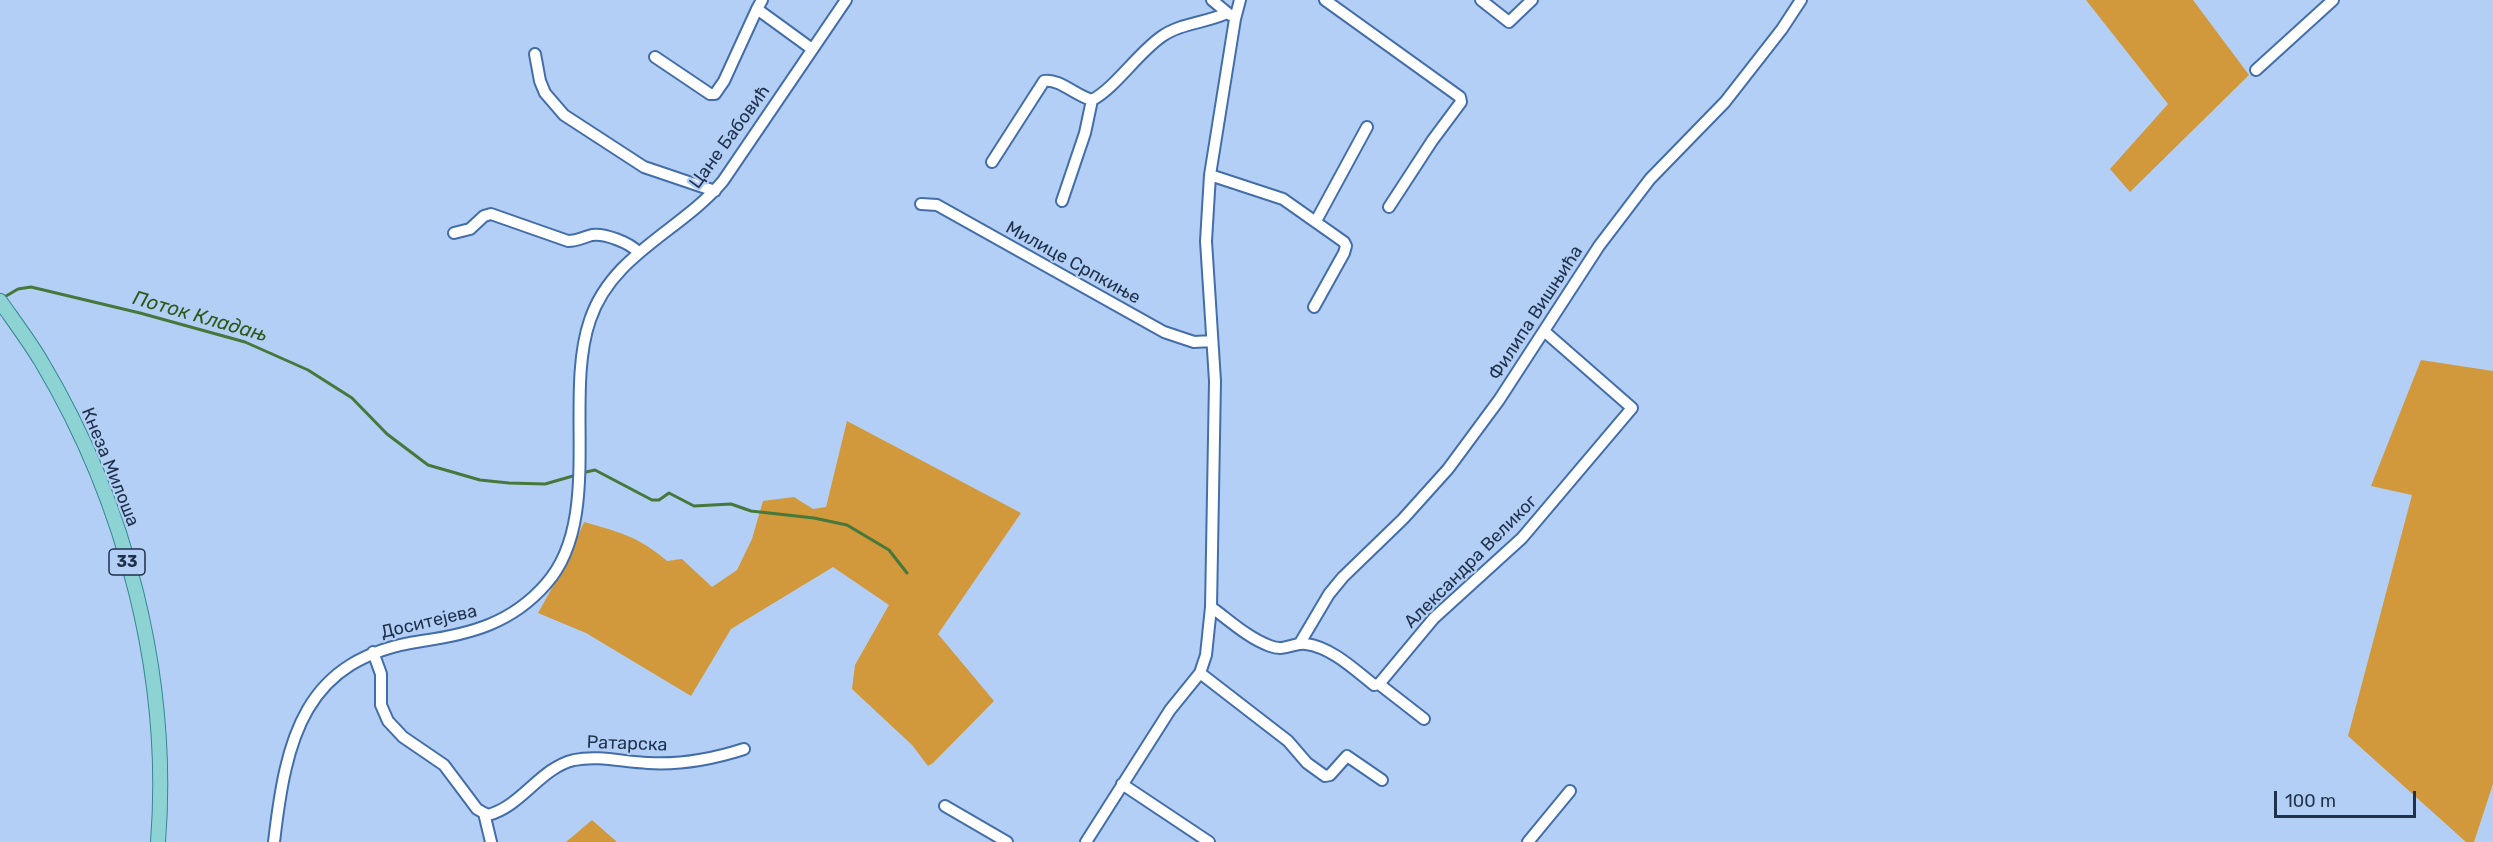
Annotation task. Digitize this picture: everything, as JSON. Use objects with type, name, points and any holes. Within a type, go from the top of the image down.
[{"type":"main road","name":"Кнеза Милоша","points":[[3,305],[42,362],[77,429],[105,495],[126,558],[142,624],[157,712],[158,842]]},
{"type":"street","name":"Цане Бабовић","points":[[579,479],[580,374],[590,320],[615,276],[638,252],[706,201],[715,191],[846,0]]},
{"type":"street","points":[[1212,0],[1231,16]]},
{"type":"street","points":[[1086,842],[1170,710],[1200,674],[1206,655],[1211,607],[1215,381],[1206,241],[1210,174],[1231,16],[1240,0]]},
{"type":"street","points":[[1325,0],[1460,98],[1461,102],[1432,141],[1389,207]]},
{"type":"street","points":[[1481,0],[1509,22],[1532,0]]},
{"type":"street","name":"Филипа Вишњића","points":[[1300,643],[1329,594],[1343,577],[1402,519],[1448,469],[1499,400],[1599,246],[1644,187],[1725,102],[1782,29],[1801,0]]},
{"type":"street","points":[[2256,70],[2333,0]]},
{"type":"street","points":[[655,57],[710,94],[715,94],[760,4],[812,50]]},
{"type":"street","points":[[1062,201],[1085,134],[1092,100],[1104,92],[1143,49],[1164,34],[1231,16]]},
{"type":"street","points":[[535,54],[540,81],[545,93],[564,115],[644,166],[715,191]]},
{"type":"street","points":[[992,162],[1044,81],[1052,80],[1092,100]]},
{"type":"street","points":[[1316,221],[1367,127]]},
{"type":"street","points":[[1210,174],[1283,199],[1316,221],[1346,246],[1314,307]]},
{"type":"street","name":"Милице Српкиње","points":[[921,204],[937,206],[1164,333],[1194,342],[1212,341]]},
{"type":"street","points":[[454,233],[470,229],[484,216],[491,214],[568,241],[594,235],[607,237],[632,247],[638,252]]},
{"type":"street","name":"Александра Великог","points":[[1379,684],[1434,618],[1522,538],[1632,408],[1544,331]]},
{"type":"street","name":"Доситејева","points":[[274,842],[286,764],[293,737],[304,712],[331,679],[373,652],[478,629],[521,610],[548,582],[561,559],[569,540],[579,479]]},
{"type":"street","points":[[1211,607],[1250,636],[1269,646],[1286,648],[1300,643],[1309,644],[1332,654],[1374,685],[1379,684],[1424,719]]},
{"type":"street","name":"Доситејева","points":[[373,652],[381,675],[381,705],[388,721],[403,738],[444,765],[477,809],[484,813]]},
{"type":"street","points":[[1200,674],[1288,741],[1307,763],[1325,776],[1330,775],[1347,756],[1382,780]]},
{"type":"street","name":"Ратарска","points":[[484,813],[488,815],[503,808],[549,773],[570,761],[587,758],[648,763],[682,762],[716,758],[744,749]]},
{"type":"street","points":[[1122,784],[1209,842]]},
{"type":"street","points":[[1528,842],[1570,791]]},
{"type":"street","points":[[945,806],[1007,842]]},
{"type":"street","points":[[484,813],[491,842]]},
{"type":"shaded area","points":[[2086,0],[2193,0],[2249,75],[2130,192],[2110,169],[2168,104]]},
{"type":"shaded area","points":[[2421,360],[2493,371],[2493,784],[2474,842],[2466,842],[2348,736],[2412,495],[2371,486]]},
{"type":"shaded area","points":[[847,421],[1021,513],[938,634],[994,701],[933,763],[928,766],[912,745],[852,689],[855,665],[889,605],[833,567],[731,629],[691,696],[586,633],[538,613],[566,563],[584,522],[637,540],[667,561],[682,559],[712,587],[737,570],[752,539],[763,501],[794,497],[813,509],[826,507]]},
{"type":"shaded area","points":[[592,820],[617,842],[566,842]]},
{"type":"waterway","name":"Поток Кладањ","points":[[1,299],[18,289],[31,287],[140,313],[245,342],[308,370],[352,398],[387,434],[428,465],[480,480],[509,483],[545,484],[573,476]]},
{"type":"waterway","name":"Поток Кладањ","points":[[586,472],[595,470],[652,500],[659,500],[669,493],[694,506],[731,504],[751,511],[814,518],[847,525],[889,550],[907,573]]}]
